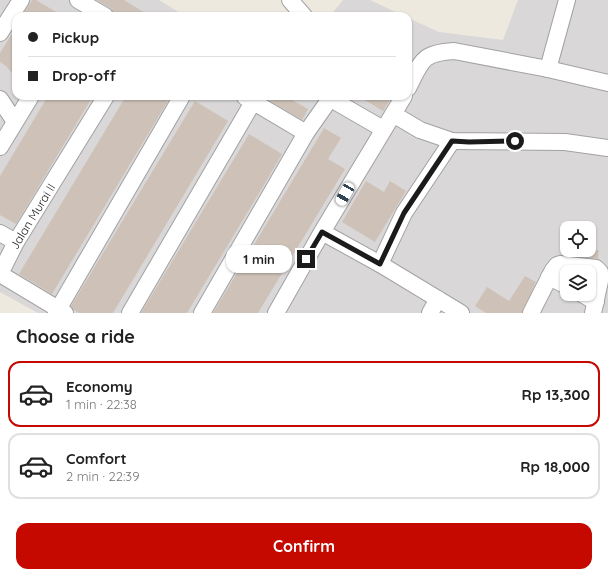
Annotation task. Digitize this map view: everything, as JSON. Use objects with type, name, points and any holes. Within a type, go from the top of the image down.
[{"type":"street","points":[[13,12],[21,0]]},
{"type":"street","points":[[290,0],[300,12]]},
{"type":"street","points":[[548,69],[567,0]]},
{"type":"street","points":[[82,7],[95,12]]},
{"type":"street","points":[[0,33],[12,14]]},
{"type":"street","points":[[412,80],[422,60],[429,55],[439,52],[454,51],[607,79]]},
{"type":"street","points":[[0,99],[15,122]]},
{"type":"street","points":[[0,147],[29,100]]},
{"type":"street","name":"Jalan Murai II","points":[[60,312],[2,274],[2,270],[16,242],[104,100]]},
{"type":"street","points":[[60,312],[180,100]]},
{"type":"street","points":[[130,313],[247,100]]},
{"type":"street","points":[[250,100],[306,133]]},
{"type":"street","points":[[202,313],[306,133],[330,100]]},
{"type":"street","points":[[337,100],[383,129]]},
{"type":"street","points":[[276,313],[322,232],[402,100]]},
{"type":"street","points":[[393,114],[420,130],[452,141],[565,142],[608,148]]},
{"type":"street","points":[[380,264],[404,213],[452,141]]},
{"type":"street","points":[[322,232],[380,264],[461,313]]},
{"type":"street","points":[[0,233],[16,242]]},
{"type":"street","points":[[531,313],[552,270],[560,264],[597,269],[600,272],[600,281],[595,307]]},
{"type":"street","points":[[549,277],[560,282]]},
{"type":"street","points":[[430,313],[438,299]]},
{"type":"shaded area","points":[[0,0],[159,0],[178,12],[12,12],[12,100],[412,100],[412,20],[439,32],[503,40],[518,0],[608,0],[608,313],[38,313],[0,292]]},
{"type":"shaded area","points":[[343,0],[370,0],[396,12],[333,12]]},
{"type":"building","points":[[32,0],[36,0],[56,12],[24,12]]},
{"type":"building","points":[[97,0],[124,0],[144,12],[113,12],[110,8]]},
{"type":"building","points":[[12,34],[12,73],[0,62],[0,53]]},
{"type":"building","points":[[46,100],[91,100],[16,224],[0,215],[0,176]]},
{"type":"building","points":[[124,100],[169,100],[52,294],[19,274]]},
{"type":"building","points":[[269,100],[292,100],[308,109],[302,120]]},
{"type":"building","points":[[365,100],[390,100],[383,111]]},
{"type":"building","points":[[195,101],[228,121],[113,313],[79,313],[71,306]]},
{"type":"building","points":[[324,128],[341,138],[328,159],[345,169],[258,313],[213,313]]},
{"type":"building","points":[[249,134],[282,154],[187,313],[141,313]]},
{"type":"building","points":[[366,181],[384,192],[390,181],[406,191],[375,242],[342,222]]},
{"type":"building","points":[[596,250],[599,250],[598,259],[582,257],[596,257]]},
{"type":"building","points":[[525,276],[536,282],[522,313],[486,313],[475,306],[487,287],[509,301]]},
{"type":"route","points":[[306,259],[322,232],[380,264],[404,213],[452,141],[515,141]]}]
